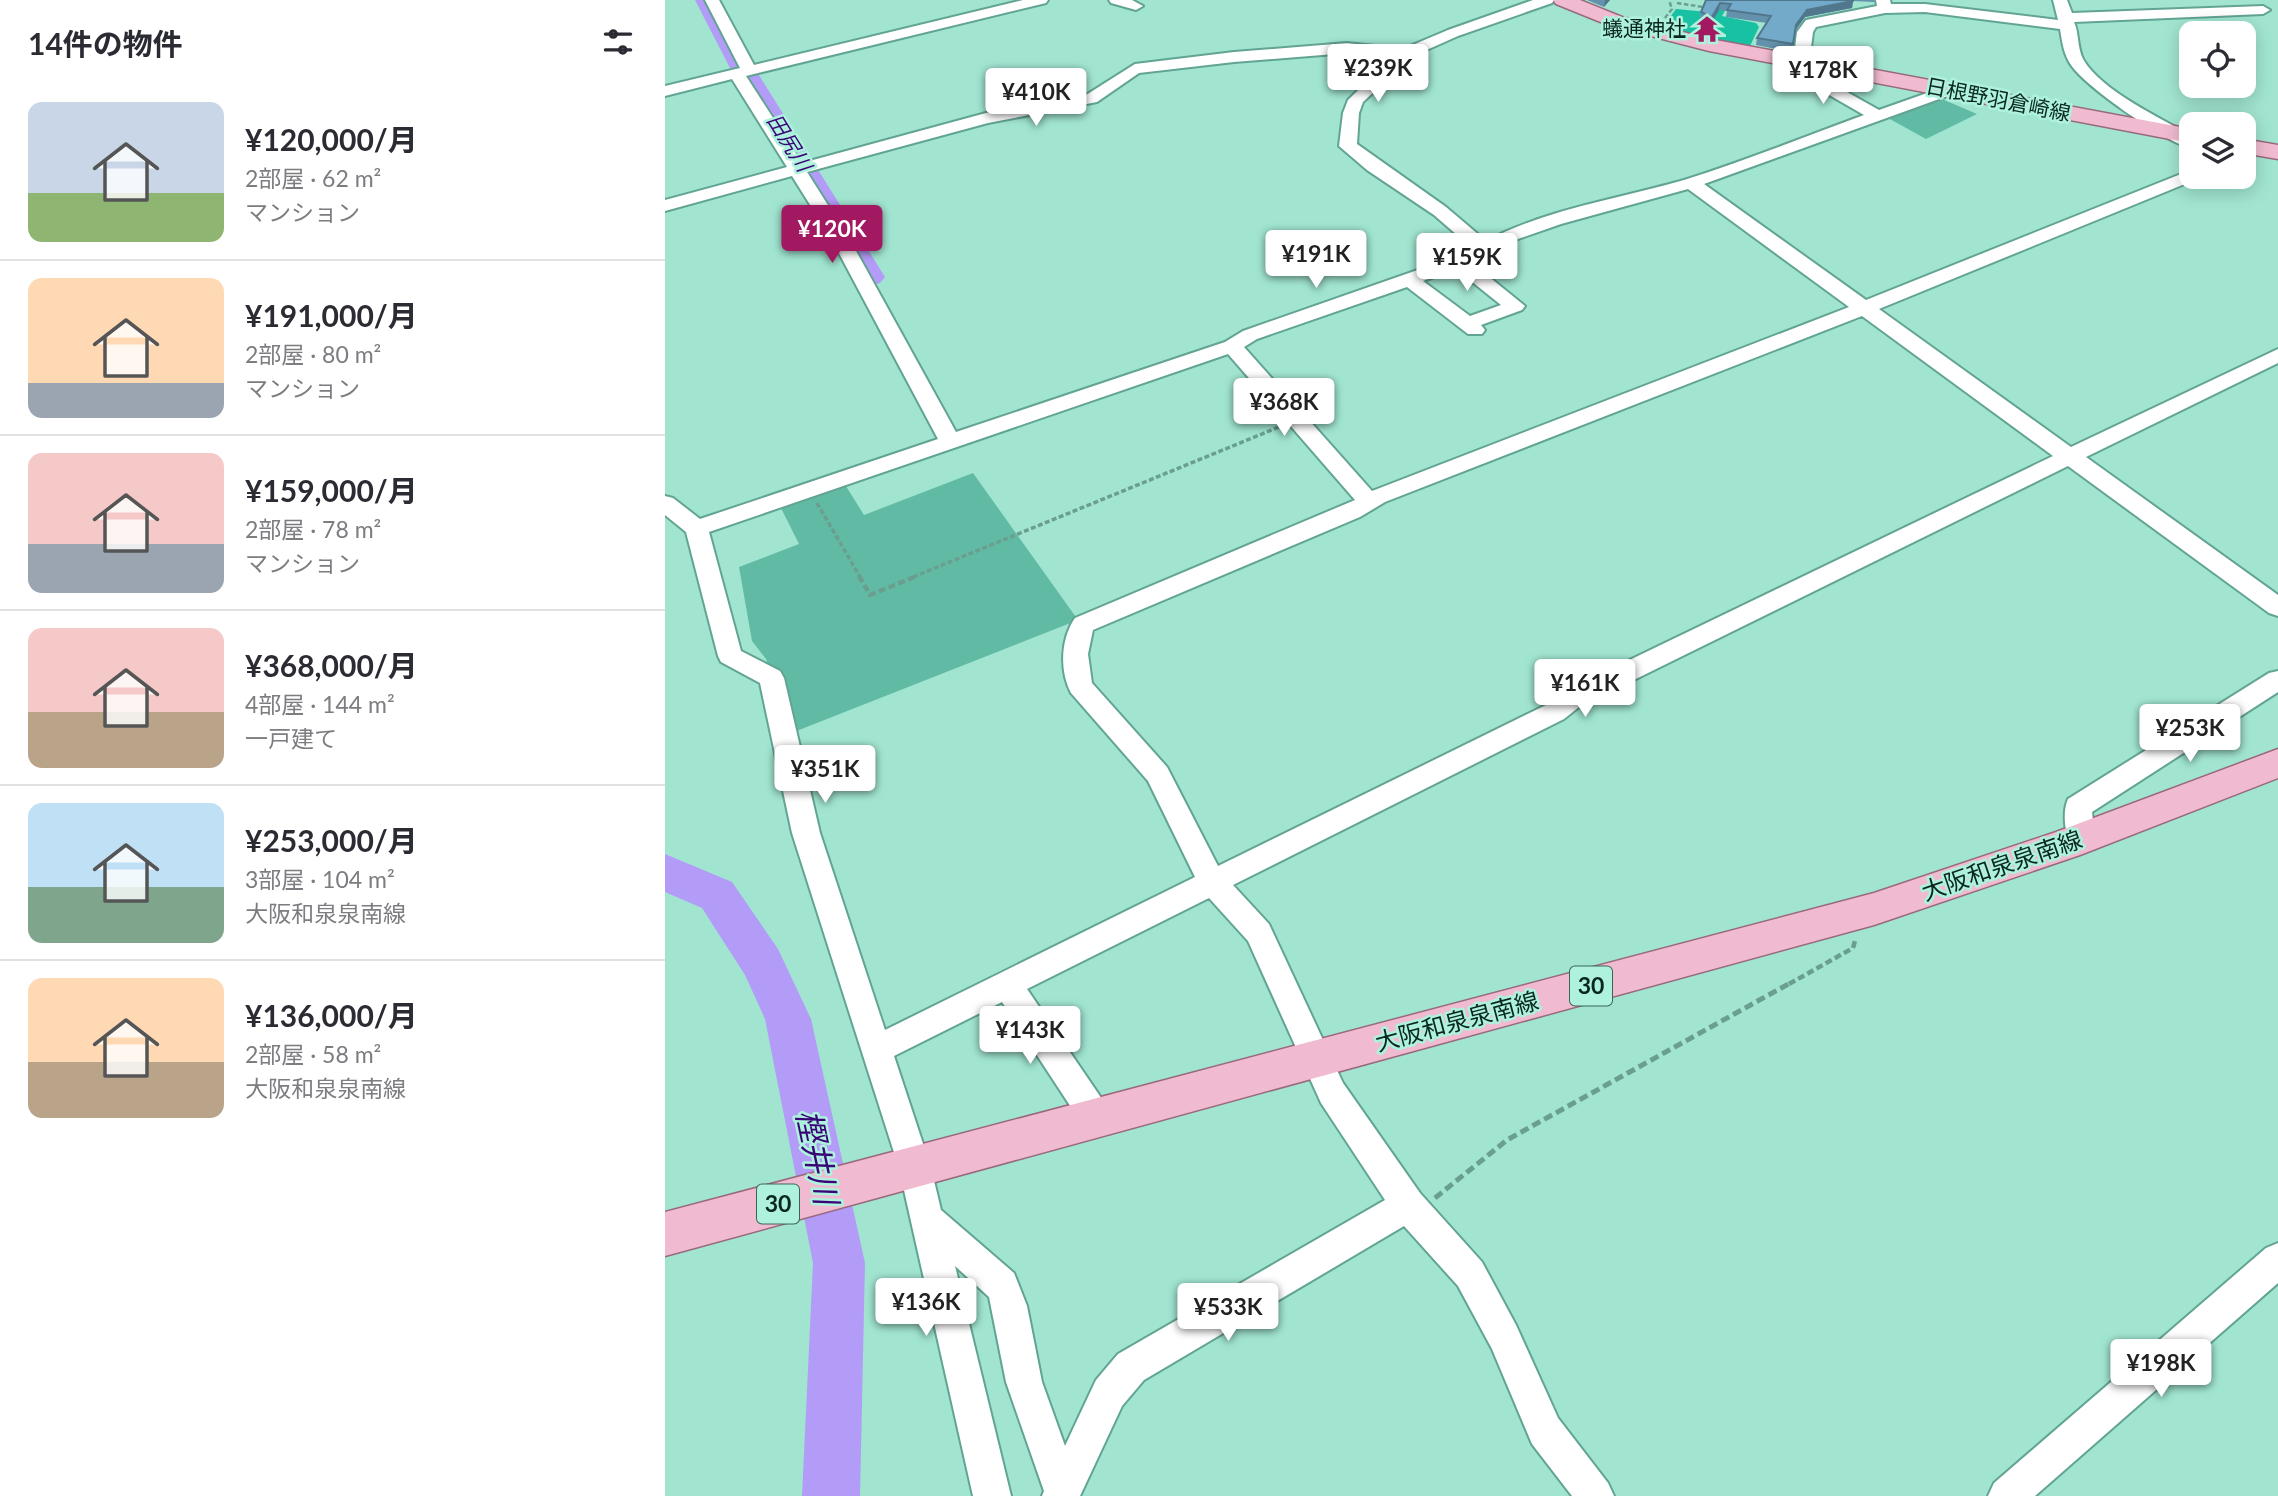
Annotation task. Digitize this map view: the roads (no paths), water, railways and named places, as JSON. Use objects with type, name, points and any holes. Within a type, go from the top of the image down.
[{"type":"main road","name":"日根野羽倉崎線","points":[[1563,0],[1654,33],[2179,136]]},
{"type":"main road","points":[[2256,148],[2278,152]]},
{"type":"main road","name":"大阪和泉泉南線","points":[[665,1234],[1863,912],[2081,839],[2278,763]]},
{"type":"street","points":[[712,0],[744,72],[797,170],[841,240],[951,443]]},
{"type":"street","points":[[665,91],[1041,0]]},
{"type":"street","points":[[1116,0],[1136,6]]},
{"type":"street","points":[[1484,249],[1440,211],[1348,146],[1351,113],[1356,100],[1405,54],[1453,33],[1547,0]]},
{"type":"street","points":[[2060,0],[2076,60],[2093,81],[2179,133]]},
{"type":"street","points":[[1879,117],[1811,78],[1801,63],[1805,32],[1811,23],[1884,4],[2068,22],[2258,5],[2277,24]]},
{"type":"street","points":[[665,206],[986,118],[1091,99],[1135,69],[1234,57],[1347,48],[1405,54]]},
{"type":"street","points":[[697,528],[1232,346],[1251,335],[1459,262],[1511,235],[1555,220],[1691,183],[1947,91]]},
{"type":"street","points":[[1595,1496],[1545,1431],[1503,1337],[1470,1275],[1412,1210],[1332,1093],[1259,933],[1212,882],[1159,774],[1080,686],[1076,667],[1078,631],[1084,624],[1369,502],[1864,308],[2179,180]]},
{"type":"street","points":[[1691,183],[2278,607]]},
{"type":"street","points":[[1409,279],[1471,327],[1515,306],[1459,262]]},
{"type":"street","points":[[1232,346],[1369,502]]},
{"type":"street","points":[[877,1049],[1555,712],[1570,700],[2278,355]]},
{"type":"street","points":[[665,503],[697,528],[730,656],[771,678],[807,833],[877,1049],[904,1171],[927,1219],[992,1496]]},
{"type":"street","points":[[2081,839],[2078,807],[2278,680]]},
{"type":"street","points":[[1007,984],[1097,1119]]},
{"type":"street","points":[[1062,1493],[1109,1393],[1131,1367],[1412,1210]]},
{"type":"street","points":[[927,1219],[1002,1285],[1010,1306],[1024,1382],[1062,1493]]},
{"type":"street","points":[[2007,1496],[2278,1260]]},
{"type":"waterway","name":"田尻川","points":[[706,0],[742,68],[749,75],[870,277]]},
{"type":"waterway","name":"樫井川","points":[[665,872],[717,895],[762,963],[788,1019],[839,1263],[831,1496]]},
{"type":"place","name":"蟻通神社","points":[[1707,29]]}]
